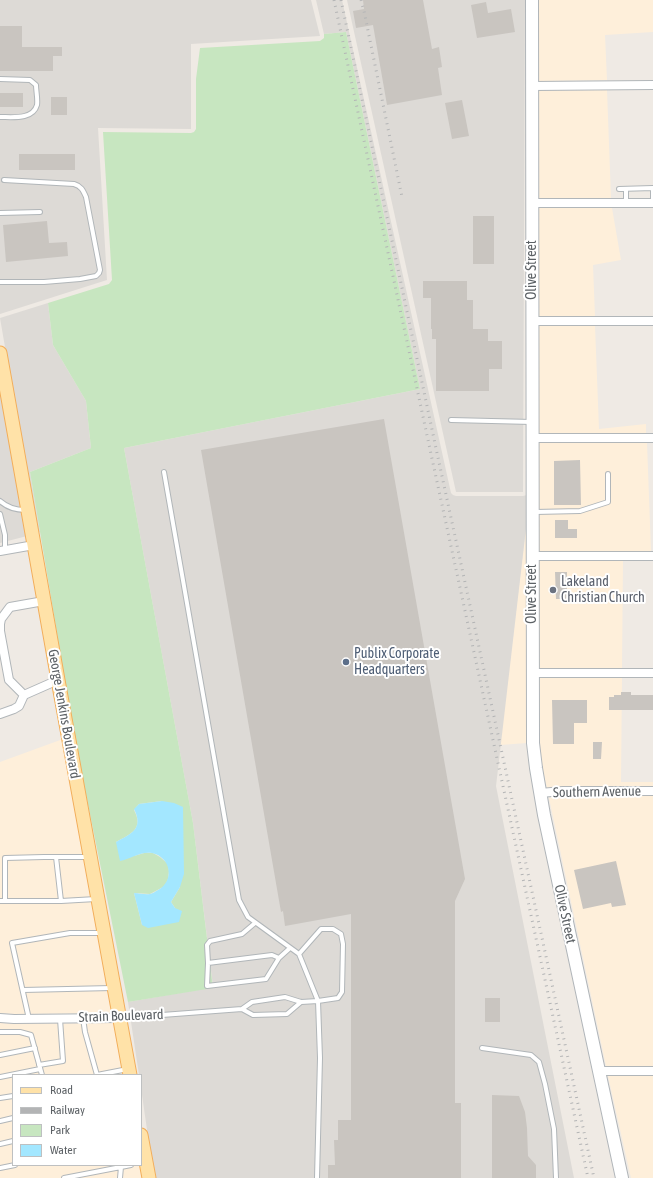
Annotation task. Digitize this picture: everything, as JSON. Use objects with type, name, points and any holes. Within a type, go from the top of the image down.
[{"type":"main road","name":"Olive Street","points":[[532,0],[531,203],[533,743],[540,793],[622,1178]]},
{"type":"main road","name":"George Jenkins Boulevard","points":[[0,353],[3,393],[28,510],[130,1072]]},
{"type":"main road","points":[[142,1148],[143,1160],[149,1178]]},
{"type":"street","points":[[532,86],[653,85]]},
{"type":"street","points":[[531,203],[653,203]]},
{"type":"street","points":[[532,321],[653,321]]},
{"type":"street","points":[[532,438],[653,438]]},
{"type":"street","points":[[2,551],[34,545]]},
{"type":"street","points":[[532,556],[653,556]]},
{"type":"street","points":[[24,695],[10,680],[0,624],[4,614],[10,607],[44,601]]},
{"type":"street","points":[[532,673],[653,673]]},
{"type":"street","points":[[0,714],[19,706],[24,695],[58,680]]},
{"type":"street","name":"Southern Avenue","points":[[540,793],[563,791],[653,791]]},
{"type":"street","name":"Strain Boulevard","points":[[0,1018],[120,1018]]},
{"type":"street","points":[[599,1071],[653,1071]]},
{"type":"lane","points":[[0,79],[30,80],[36,85],[37,104],[34,111],[27,116],[0,117]]},
{"type":"lane","points":[[0,282],[44,282],[80,279],[96,276],[100,270],[86,197],[83,189],[74,184],[4,180]]},
{"type":"lane","points":[[626,188],[626,203]]},
{"type":"lane","points":[[619,189],[653,188],[653,203]]},
{"type":"lane","points":[[0,213],[40,212]]},
{"type":"lane","points":[[451,420],[532,422]]},
{"type":"lane","points":[[164,472],[240,900],[248,917],[299,954],[318,1001],[320,1058],[317,1178]]},
{"type":"lane","points":[[532,512],[580,511],[608,502],[608,474]]},
{"type":"lane","points":[[0,501],[5,506],[15,510],[28,510]]},
{"type":"lane","points":[[0,514],[5,535],[2,551]]},
{"type":"lane","points":[[56,857],[61,901]]},
{"type":"lane","points":[[90,857],[5,858],[2,901],[61,901],[98,898]]},
{"type":"lane","points":[[255,923],[242,934],[210,941],[207,945],[207,986],[266,979],[280,958],[290,948]]},
{"type":"lane","name":"Strain Boulevard","points":[[120,1018],[242,1009],[252,1002],[285,997],[301,1002],[338,998],[342,992],[343,944],[341,934],[333,929],[321,929],[299,954]]},
{"type":"lane","points":[[29,1019],[12,943],[70,933],[104,933]]},
{"type":"lane","points":[[208,963],[272,955],[280,958]]},
{"type":"lane","points":[[23,990],[114,988]]},
{"type":"lane","name":"Strain Boulevard","points":[[242,1009],[253,1015],[287,1014],[301,1002]]},
{"type":"lane","points":[[0,1077],[63,1061],[60,1018]]},
{"type":"lane","points":[[83,1018],[85,1032],[97,1074]]},
{"type":"lane","points":[[0,1032],[20,1032],[31,1035],[42,1074]]},
{"type":"lane","points":[[0,1055],[35,1048]]},
{"type":"lane","points":[[482,1048],[530,1055],[539,1062],[554,1129],[556,1178]]},
{"type":"lane","points":[[108,1074],[130,1072]]},
{"type":"lane","points":[[0,1098],[12,1096]]},
{"type":"lane","points":[[0,1121],[12,1118]]},
{"type":"lane","points":[[0,1144],[12,1141]]},
{"type":"lane","points":[[0,1168],[12,1166]]},
{"type":"lane","points":[[64,1178],[121,1166],[120,1178]]},
{"type":"shaded area","points":[[0,0],[311,0],[320,36],[191,44],[191,129],[98,128],[107,280],[0,314]]},
{"type":"shaded area","points":[[316,0],[342,0],[451,493],[456,496],[527,495],[527,520],[496,786],[574,1178],[154,1178],[142,1095],[142,1074],[139,1074],[128,1002],[213,987],[193,823],[124,448],[420,389],[346,32],[324,34]]},
{"type":"shaded area","points":[[347,0],[525,0],[523,492],[456,492]]},
{"type":"shaded area","points":[[537,0],[653,0],[653,32],[605,35],[607,80],[538,81]]},
{"type":"shaded area","points":[[607,90],[611,198],[537,198],[538,91]]},
{"type":"shaded area","points":[[537,208],[612,208],[621,260],[593,265],[595,316],[537,316]]},
{"type":"shaded area","points":[[48,303],[53,345],[86,401],[91,448],[30,472],[40,532],[37,533],[0,318]]},
{"type":"shaded area","points":[[537,326],[595,326],[599,429],[646,424],[646,433],[538,433]]},
{"type":"shaded area","points":[[0,385],[27,536],[0,543]]},
{"type":"shaded area","points":[[538,443],[647,443],[651,551],[538,551]]},
{"type":"shaded area","points":[[527,520],[527,743],[500,745]]},
{"type":"shaded area","points":[[538,561],[623,561],[622,668],[538,668]]},
{"type":"shaded area","points":[[538,678],[622,678],[621,782],[653,782],[653,786],[563,786],[547,788],[540,757]]},
{"type":"shaded area","points":[[63,739],[113,1013],[0,1013],[0,762]]},
{"type":"shaded area","points":[[564,796],[653,796],[653,1066],[606,1066],[549,798]]},
{"type":"shaded area","points":[[0,1023],[115,1023],[124,1074],[12,1074],[12,1166],[141,1166],[143,1178],[0,1178]]},
{"type":"shaded area","points":[[608,1076],[653,1076],[653,1178],[631,1178]]},
{"type":"green space","points":[[346,32],[420,389],[124,448],[193,823],[213,988],[128,1002],[74,735],[30,472],[91,448],[86,401],[53,345],[48,303],[109,284],[112,280],[103,132],[194,132],[196,129],[196,79],[200,48],[320,41],[324,38],[324,34]],"holes":[[[162,801],[180,887],[171,902],[175,908],[142,925],[134,893],[150,894],[165,886],[169,871],[168,864],[153,853],[144,853],[134,856],[116,842],[131,833],[137,826],[138,822],[134,810],[139,804]]]},
{"type":"water","points":[[162,801],[174,803],[183,807],[184,874],[180,887],[171,902],[175,908],[182,911],[179,922],[148,928],[142,925],[134,893],[151,894],[163,886],[169,875],[167,864],[158,855],[152,853],[140,854],[120,861],[116,842],[131,833],[137,826],[138,821],[134,809],[139,804]]},
{"type":"building","points":[[363,0],[423,0],[432,49],[439,47],[442,67],[438,68],[442,95],[387,105],[373,25],[356,28],[353,11],[364,9]]},
{"type":"building","points":[[486,2],[488,13],[511,9],[515,32],[477,38],[471,5]]},
{"type":"building","points":[[0,26],[22,26],[22,47],[62,47],[62,56],[53,56],[53,71],[0,71]]},
{"type":"building","points":[[0,93],[23,93],[23,107],[0,107]]},
{"type":"building","points":[[51,97],[67,97],[67,115],[51,115]]},
{"type":"building","points":[[462,100],[469,136],[452,139],[445,103]]},
{"type":"building","points":[[19,154],[75,154],[75,170],[19,170]]},
{"type":"building","points":[[473,216],[494,216],[494,264],[473,264]]},
{"type":"building","points":[[47,221],[49,243],[67,242],[68,256],[6,262],[3,225]]},
{"type":"building","points":[[423,281],[467,281],[467,300],[473,300],[473,329],[488,329],[488,341],[502,341],[502,369],[489,369],[489,391],[436,391],[436,339],[432,339],[431,298],[423,298]]},
{"type":"building","name":"Publix Corporate Headquarters","points":[[384,419],[465,879],[455,901],[455,1103],[461,1103],[461,1178],[328,1178],[328,1165],[335,1165],[334,1140],[338,1140],[338,1120],[351,1120],[351,914],[285,926],[283,911],[281,912],[201,450]]},
{"type":"building","points":[[580,460],[581,505],[554,505],[554,461]]},
{"type":"building","points":[[555,520],[568,520],[568,529],[577,529],[577,538],[555,538]]},
{"type":"building","points":[[555,572],[567,572],[567,599],[556,599]]},
{"type":"building","points":[[621,692],[631,692],[631,695],[653,695],[653,710],[609,710],[609,697],[621,695]]},
{"type":"building","points":[[552,700],[587,700],[587,723],[574,723],[574,744],[553,744]]},
{"type":"building","points":[[593,742],[602,742],[601,759],[593,759]]},
{"type":"building","points":[[616,861],[626,905],[612,907],[611,903],[583,909],[574,870]]},
{"type":"building","points":[[485,998],[500,998],[500,1022],[485,1022]]},
{"type":"building","points":[[492,1095],[519,1096],[525,1112],[528,1156],[536,1165],[536,1178],[492,1178]]},
{"type":"railway","points":[[334,0],[588,1178]]},
{"type":"railway","points":[[341,0],[437,453],[594,1178]]},
{"type":"railway","points":[[361,0],[402,197]]},
{"type":"place","name":"Lakeland Christian Church","points":[[553,590]]},
{"type":"place","name":"Publix Corporate Headquarters","points":[[346,662]]}]
